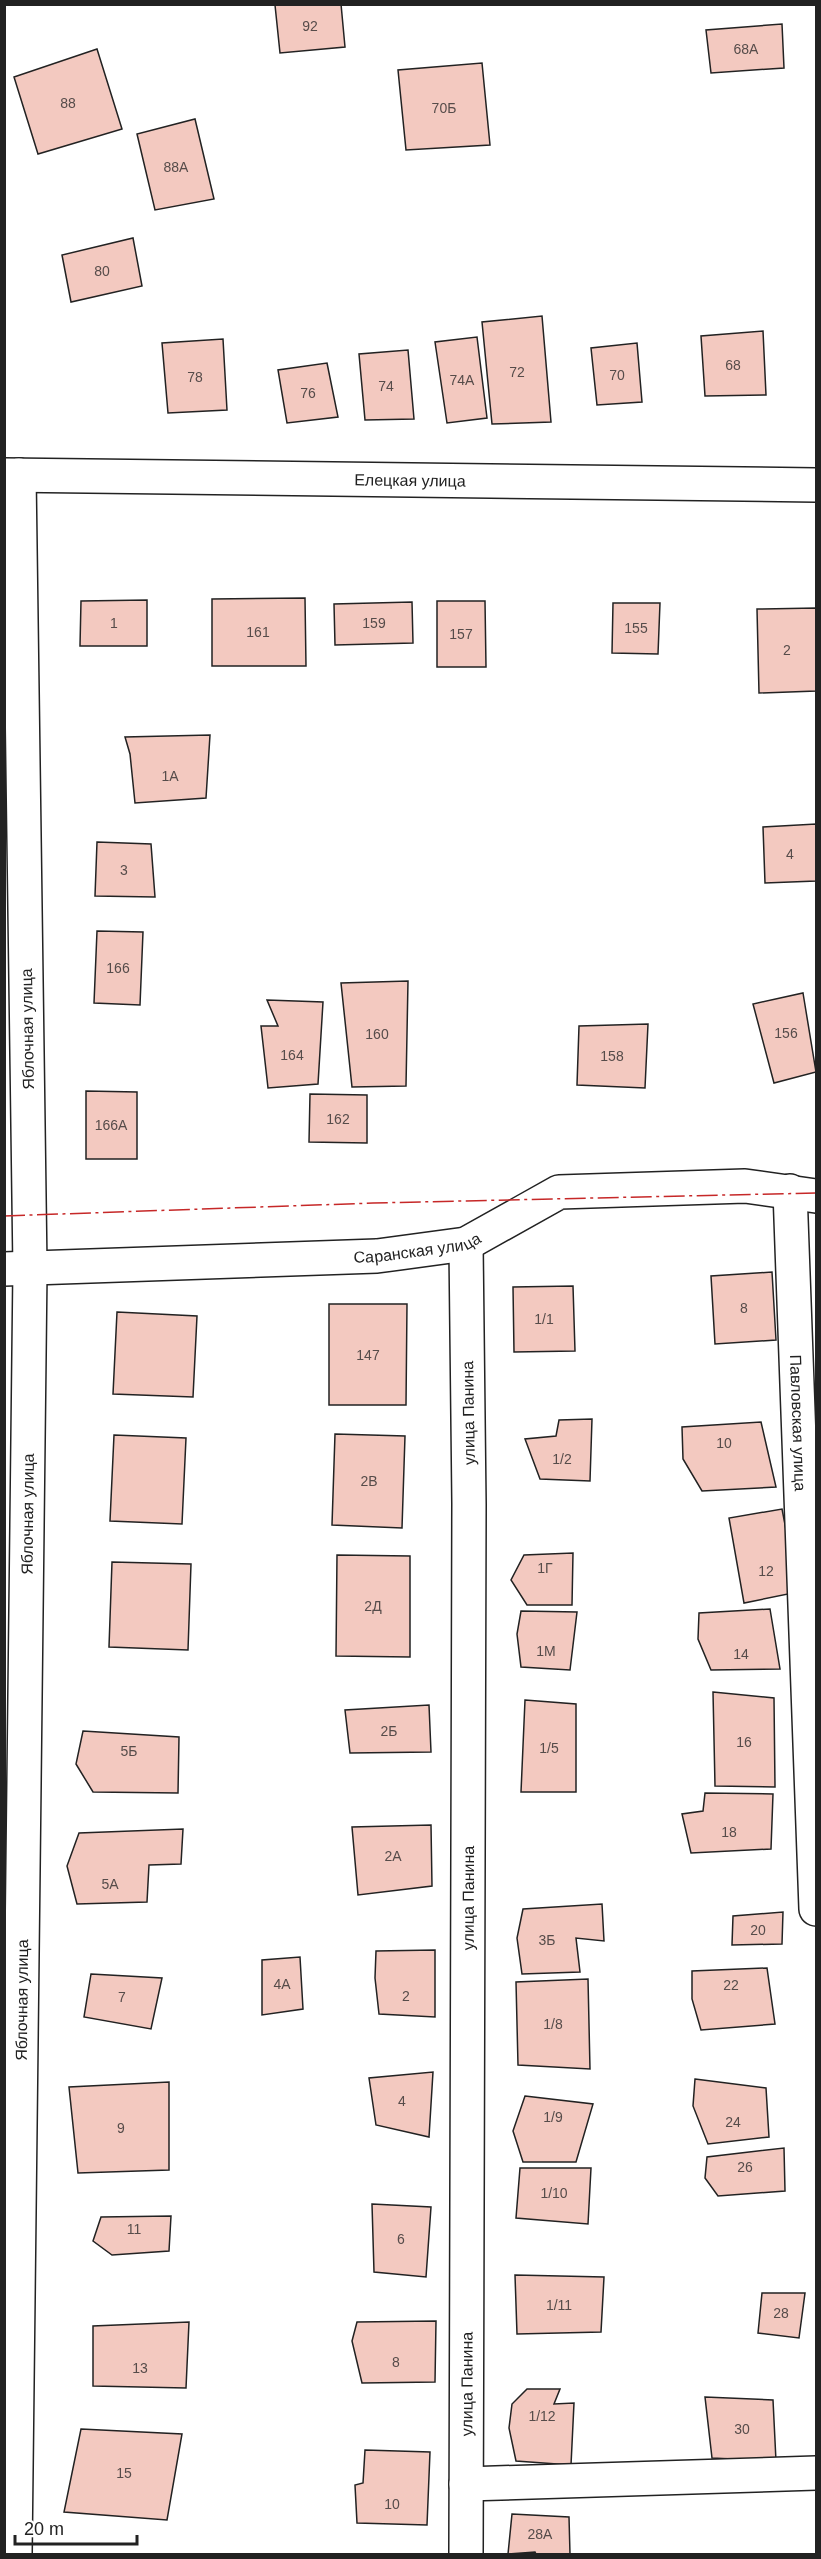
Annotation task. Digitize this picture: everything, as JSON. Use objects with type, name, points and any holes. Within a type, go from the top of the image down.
[{"type":"street","name":"Елецкая улица","points":[[12,475],[816,485]]},
{"type":"street","name":"Яблочная улица","points":[[12,475],[17,1269],[15,2554]]},
{"type":"street","name":"Саранская улица","points":[[17,1269],[377,1256],[466,1244],[559,1192],[745,1186],[803,1194]]},
{"type":"street","name":"Павловская улица","points":[[803,1194],[816,1909]]},
{"type":"street","name":"улица Панина","points":[[466,1244],[469,1528],[466,2554]]},
{"type":"street","points":[[466,2484],[816,2473]]},
{"type":"building","points":[[341,4],[345,47],[280,53],[275,5]]},
{"type":"building","points":[[782,24],[784,68],[711,73],[706,30]]},
{"type":"building","points":[[97,49],[122,129],[38,154],[14,77]]},
{"type":"building","points":[[482,63],[490,145],[406,150],[398,70]]},
{"type":"building","points":[[195,119],[214,199],[155,210],[137,134]]},
{"type":"building","points":[[133,238],[142,286],[71,302],[62,255]]},
{"type":"building","points":[[542,316],[551,422],[492,424],[482,322]]},
{"type":"building","points":[[763,331],[766,395],[705,396],[701,336]]},
{"type":"building","points":[[477,337],[487,418],[447,423],[435,342]]},
{"type":"building","points":[[223,339],[227,410],[168,413],[162,343]]},
{"type":"building","points":[[637,343],[642,402],[597,405],[591,348]]},
{"type":"building","points":[[408,350],[414,419],[365,420],[359,354]]},
{"type":"building","points":[[327,363],[338,417],[287,423],[278,370]]},
{"type":"building","points":[[305,598],[306,666],[212,666],[212,599]]},
{"type":"building","points":[[147,600],[147,646],[80,646],[81,601]]},
{"type":"building","points":[[437,601],[485,601],[486,667],[437,667]]},
{"type":"building","points":[[412,602],[413,643],[335,645],[334,604]]},
{"type":"building","points":[[613,603],[660,603],[658,654],[612,653]]},
{"type":"building","points":[[816,608],[816,691],[759,693],[757,609]]},
{"type":"building","points":[[210,735],[206,798],[135,803],[130,754],[125,737]]},
{"type":"building","points":[[816,824],[816,881],[765,883],[763,827]]},
{"type":"building","points":[[97,842],[151,844],[155,897],[95,896]]},
{"type":"building","points":[[97,931],[143,932],[140,1005],[94,1003]]},
{"type":"building","points":[[408,981],[406,1086],[352,1087],[341,983]]},
{"type":"building","points":[[803,993],[816,1072],[774,1083],[753,1004]]},
{"type":"building","points":[[267,1000],[323,1002],[318,1084],[268,1088],[261,1026],[278,1026]]},
{"type":"building","points":[[648,1024],[645,1088],[577,1085],[579,1026]]},
{"type":"building","points":[[86,1091],[137,1092],[137,1159],[86,1159]]},
{"type":"building","points":[[310,1094],[367,1095],[367,1143],[309,1142]]},
{"type":"building","points":[[772,1272],[776,1340],[715,1344],[711,1276]]},
{"type":"building","points":[[573,1286],[575,1351],[514,1352],[513,1287]]},
{"type":"building","points":[[329,1304],[407,1304],[406,1405],[329,1405]]},
{"type":"building","points":[[117,1312],[197,1316],[193,1397],[113,1394]]},
{"type":"building","points":[[592,1419],[590,1481],[540,1479],[525,1439],[556,1436],[559,1420]]},
{"type":"building","points":[[761,1422],[776,1487],[702,1491],[683,1459],[682,1427]]},
{"type":"building","points":[[335,1434],[405,1436],[402,1528],[332,1525]]},
{"type":"building","points":[[114,1435],[186,1438],[182,1524],[110,1521]]},
{"type":"building","points":[[782,1509],[798,1592],[744,1603],[729,1518]]},
{"type":"building","points":[[573,1553],[572,1605],[527,1605],[511,1580],[524,1555]]},
{"type":"building","points":[[337,1555],[410,1556],[410,1657],[336,1656]]},
{"type":"building","points":[[112,1562],[191,1564],[188,1650],[109,1647]]},
{"type":"building","points":[[770,1609],[780,1669],[711,1670],[698,1639],[699,1613]]},
{"type":"building","points":[[521,1611],[577,1612],[570,1670],[521,1667],[517,1634]]},
{"type":"building","points":[[713,1692],[774,1698],[775,1787],[715,1786]]},
{"type":"building","points":[[525,1700],[576,1704],[576,1792],[521,1792]]},
{"type":"building","points":[[429,1705],[431,1752],[350,1753],[345,1710]]},
{"type":"building","points":[[83,1731],[179,1737],[178,1793],[93,1792],[76,1764]]},
{"type":"building","points":[[705,1793],[773,1794],[771,1849],[691,1853],[682,1814],[703,1811]]},
{"type":"building","points":[[431,1825],[432,1886],[358,1895],[352,1827]]},
{"type":"building","points":[[183,1829],[181,1864],[149,1865],[147,1902],[77,1904],[67,1866],[79,1833]]},
{"type":"building","points":[[602,1904],[604,1941],[576,1938],[580,1972],[522,1974],[517,1938],[523,1909]]},
{"type":"building","points":[[783,1912],[782,1944],[732,1945],[733,1916]]},
{"type":"building","points":[[435,1950],[435,2017],[379,2014],[375,1978],[376,1951]]},
{"type":"building","points":[[300,1957],[303,2009],[262,2015],[262,1960]]},
{"type":"building","points":[[767,1968],[775,2024],[701,2030],[692,1999],[692,1971]]},
{"type":"building","points":[[91,1974],[162,1978],[151,2029],[84,2017]]},
{"type":"building","points":[[588,1979],[590,2069],[518,2065],[516,1982]]},
{"type":"building","points":[[433,2072],[429,2137],[376,2125],[369,2078]]},
{"type":"building","points":[[695,2079],[766,2088],[769,2137],[708,2144],[693,2106]]},
{"type":"building","points":[[169,2082],[169,2170],[78,2173],[69,2087]]},
{"type":"building","points":[[525,2096],[593,2104],[576,2162],[523,2162],[513,2131]]},
{"type":"building","points":[[784,2148],[785,2191],[718,2196],[705,2178],[707,2157]]},
{"type":"building","points":[[520,2168],[591,2168],[588,2224],[516,2218]]},
{"type":"building","points":[[372,2204],[431,2207],[426,2277],[374,2272]]},
{"type":"building","points":[[171,2216],[169,2251],[112,2255],[93,2241],[101,2217]]},
{"type":"building","points":[[515,2275],[604,2277],[601,2332],[517,2334]]},
{"type":"building","points":[[762,2293],[805,2293],[799,2338],[758,2333]]},
{"type":"building","points":[[436,2321],[435,2382],[362,2383],[352,2341],[357,2322]]},
{"type":"building","points":[[189,2322],[186,2388],[93,2386],[93,2326]]},
{"type":"building","points":[[527,2389],[560,2389],[554,2404],[574,2403],[571,2465],[516,2461],[509,2428],[512,2404]]},
{"type":"building","points":[[705,2397],[773,2400],[776,2461],[712,2458]]},
{"type":"building","points":[[81,2429],[182,2434],[167,2520],[64,2512]]},
{"type":"building","points":[[365,2450],[430,2452],[427,2525],[357,2523],[355,2485],[363,2483]]},
{"type":"building","points":[[512,2514],[569,2517],[570,2554],[536,2554],[535,2552],[508,2554]]},
{"type":"power","points":[[4,1216],[373,1203],[816,1193]]}]
